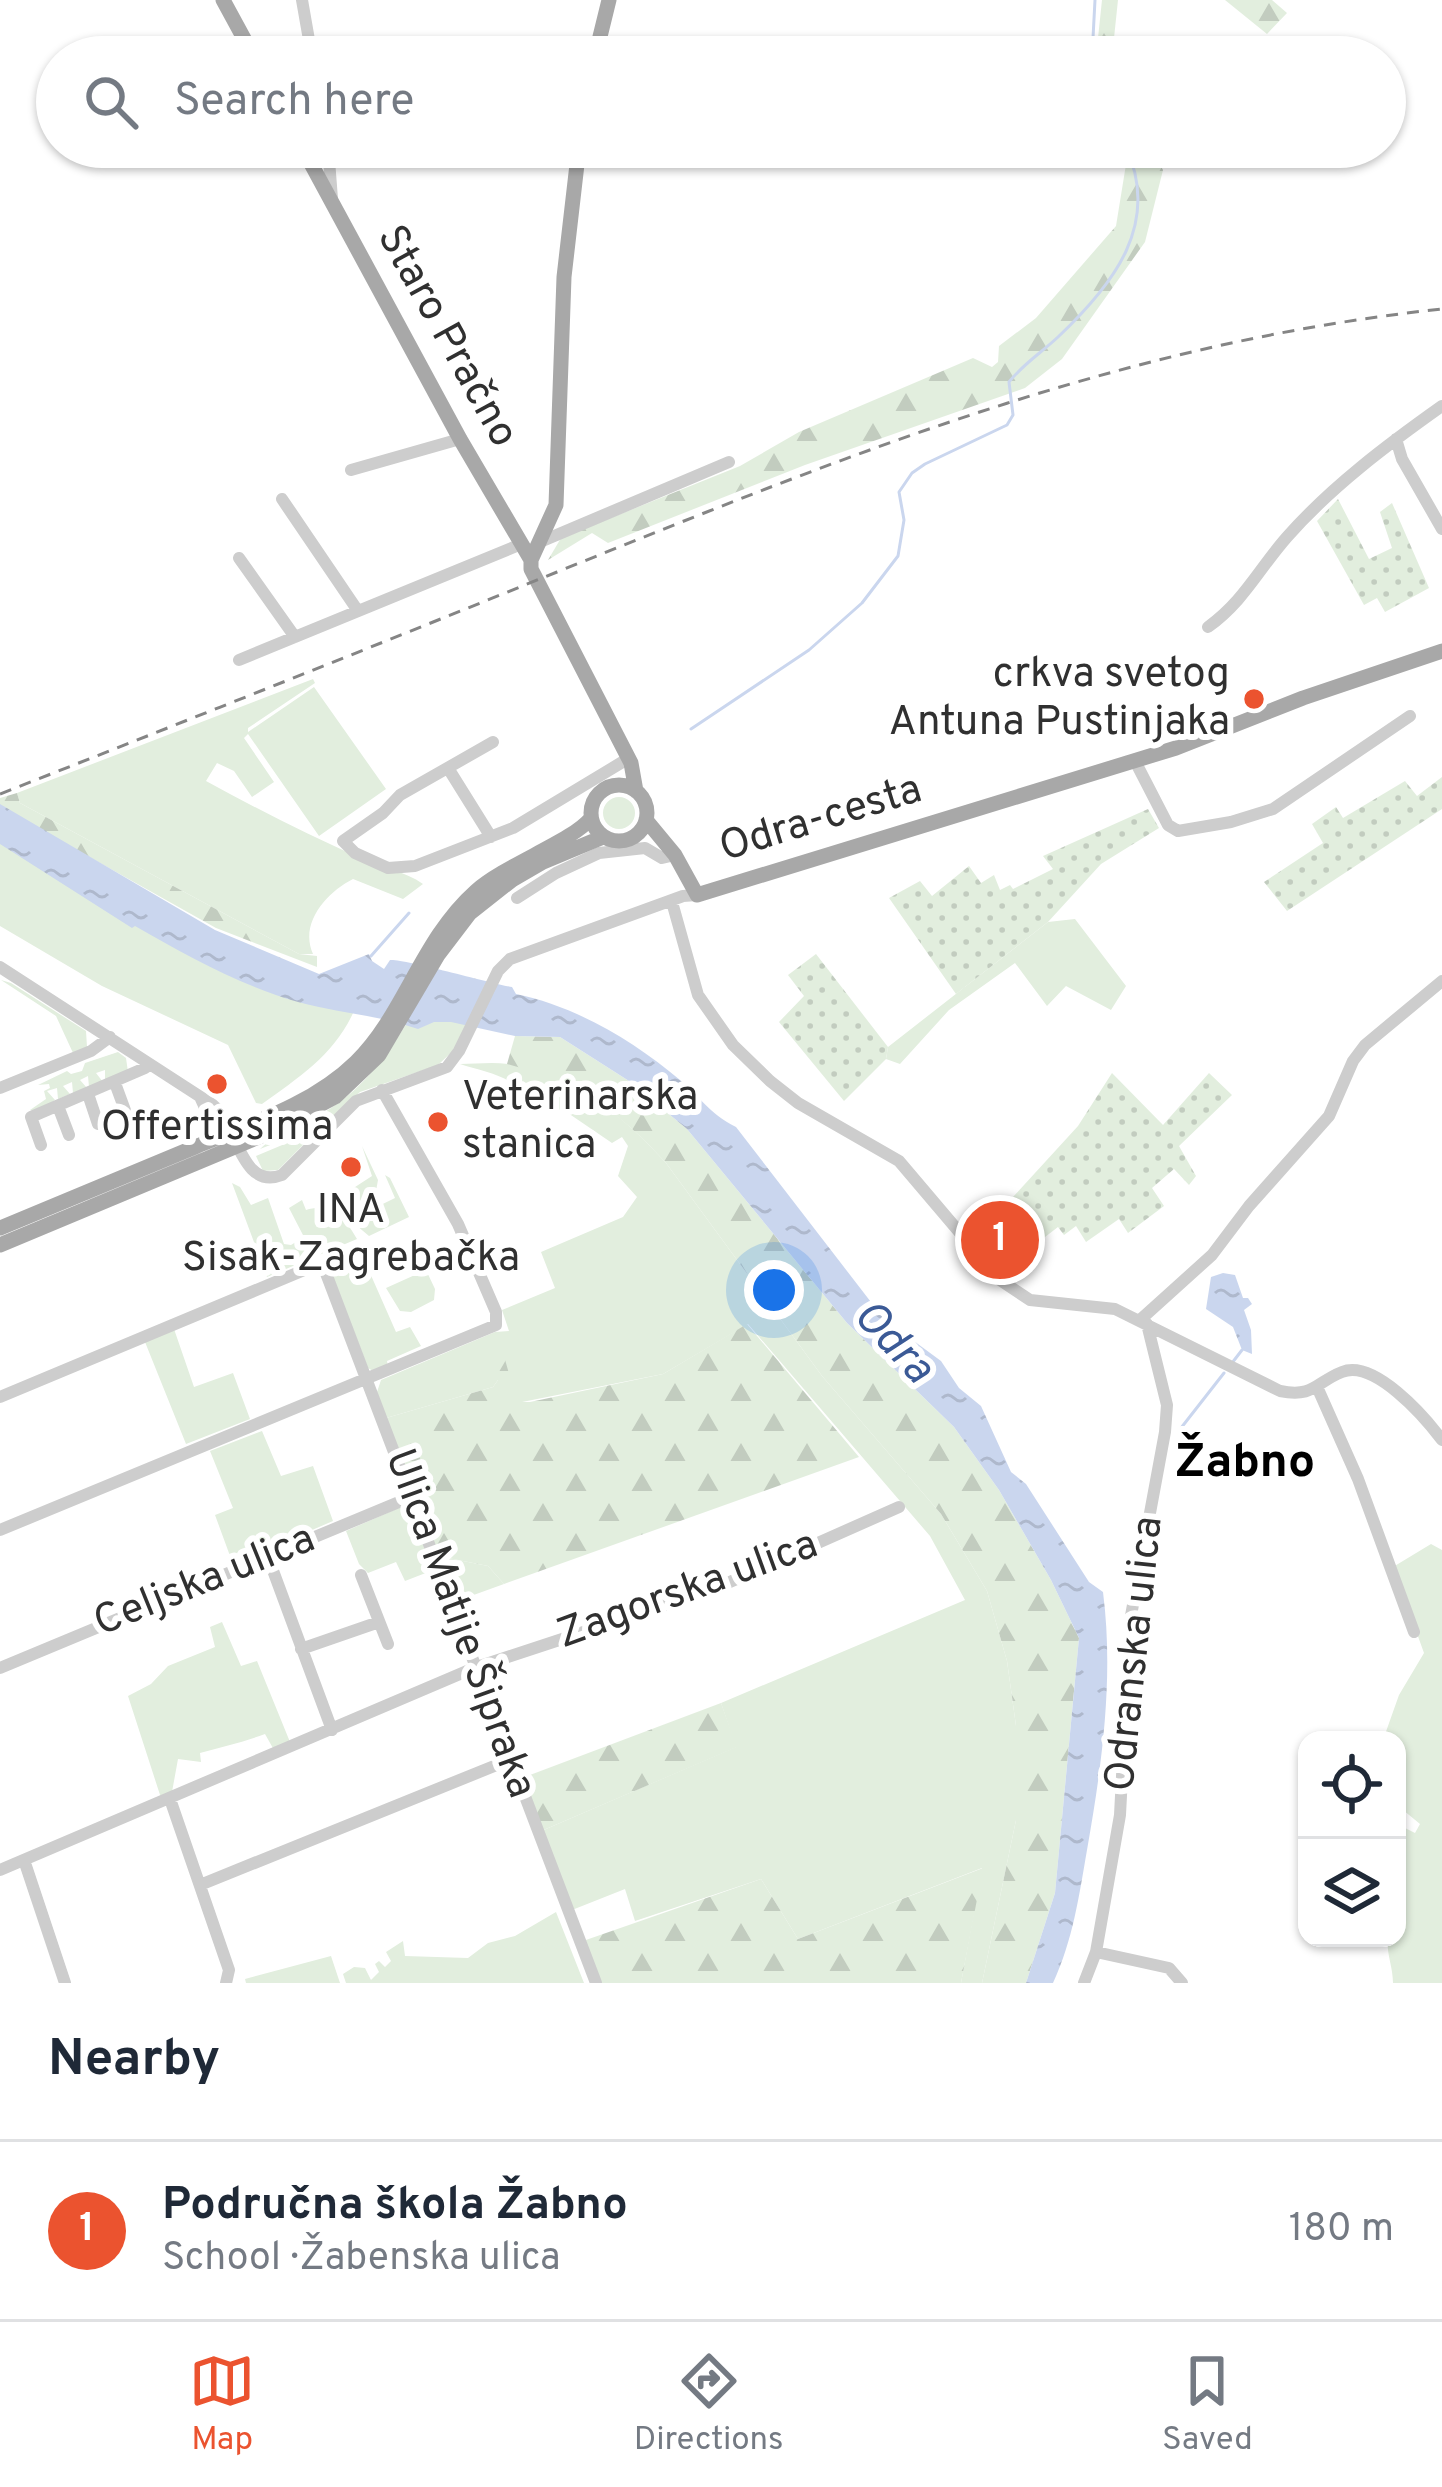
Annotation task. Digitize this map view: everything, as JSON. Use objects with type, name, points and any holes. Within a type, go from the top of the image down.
[{"type":"main road","points":[[223,0],[243,36]]},
{"type":"main road","points":[[600,36],[609,0]]},
{"type":"main road","name":"Staro Pračno","points":[[314,168],[531,560],[531,569],[630,760],[636,791]]},
{"type":"main road","points":[[531,560],[556,505],[564,277],[577,168]]},
{"type":"main road","name":"Odra-cesta","points":[[697,895],[1135,761],[1442,651]]},
{"type":"main road","points":[[603,837],[592,818],[592,805],[599,794],[626,778],[630,760]]},
{"type":"main road","points":[[617,785],[636,791],[646,806],[646,820],[697,895]]},
{"type":"main road","points":[[0,1228],[335,1097],[366,1071],[432,953],[478,889],[592,818]]},
{"type":"main road","points":[[630,839],[646,820]]},
{"type":"main road","points":[[432,953],[512,880],[587,840],[645,838],[669,850]]},
{"type":"main road","points":[[0,1245],[231,1138]]},
{"type":"street","points":[[302,0],[308,36]]},
{"type":"street","points":[[330,168],[332,200]]},
{"type":"street","points":[[1208,627],[1235,607],[1308,516],[1442,406]]},
{"type":"street","points":[[352,470],[460,439]]},
{"type":"street","points":[[1396,440],[1442,529]]},
{"type":"street","points":[[541,542],[729,462]]},
{"type":"street","points":[[282,499],[358,610]]},
{"type":"street","points":[[239,660],[519,545]]},
{"type":"street","points":[[238,558],[296,637]]},
{"type":"street","points":[[1135,761],[1161,812],[1178,831],[1273,809],[1410,716]]},
{"type":"street","points":[[493,742],[400,795],[343,841],[355,853],[403,870],[548,810],[630,760]]},
{"type":"street","points":[[448,768],[491,837]]},
{"type":"street","points":[[517,898],[599,854],[645,848],[662,858],[669,850]]},
{"type":"street","name":"Odra-cesta","points":[[382,1090],[441,1071],[459,1051],[498,971],[519,954],[697,895]]},
{"type":"street","points":[[672,902],[693,981],[712,1018],[770,1082],[899,1161],[1000,1280],[1019,1295],[1030,1300],[1095,1304],[1280,1391],[1304,1393],[1344,1371],[1364,1370],[1420,1414],[1442,1439]]},
{"type":"street","points":[[0,967],[201,1098],[260,1176],[278,1177],[345,1108],[382,1090],[458,1224],[497,1319],[491,1329],[0,1530]]},
{"type":"street","points":[[1143,1323],[1213,1255],[1328,1116],[1364,1045],[1442,981]]},
{"type":"street","points":[[0,1088],[91,1052],[110,1037]]},
{"type":"street","points":[[41,1145],[31,1118],[145,1068]]},
{"type":"street","points":[[115,1083],[126,1113]]},
{"type":"street","points":[[88,1094],[98,1124]]},
{"type":"street","points":[[58,1106],[69,1135]]},
{"type":"street","name":"Ulica Matije Šipraka","points":[[0,1397],[309,1268],[322,1267],[328,1272],[596,1983]]},
{"type":"street","name":"Odranska ulica","points":[[1084,1983],[1096,1952],[1120,1815],[1130,1621],[1166,1432],[1167,1405],[1143,1323]]},
{"type":"street","points":[[1318,1389],[1358,1479],[1414,1632]]},
{"type":"street","name":"Celjska ulica","points":[[0,1668],[411,1497]]},
{"type":"street","name":"Zagorska ulica","points":[[0,1870],[474,1668],[714,1589],[899,1507]]},
{"type":"street","points":[[268,1557],[332,1730]]},
{"type":"street","points":[[361,1575],[388,1644]]},
{"type":"street","points":[[301,1649],[379,1622]]},
{"type":"street","points":[[200,1886],[509,1760]]},
{"type":"street","points":[[170,1799],[227,1982]]},
{"type":"street","points":[[24,1860],[65,1983]]},
{"type":"street","points":[[1096,1952],[1169,1968],[1182,1983]]},
{"type":"green space","points":[[1102,0],[1118,0],[1114,36],[1098,36]]},
{"type":"green space","points":[[1225,0],[1272,0],[1287,13],[1267,34]]},
{"type":"green space","points":[[1125,168],[1162,168],[1145,242],[1062,359],[1025,388],[805,465],[608,543],[592,533],[548,560],[561,538],[740,466],[799,432],[973,358],[992,367],[998,362],[999,346],[1036,318],[1116,226]]},
{"type":"green space","points":[[1338,499],[1369,559],[1392,548],[1380,512],[1392,503],[1429,588],[1385,612],[1377,598],[1364,605],[1317,521]]},
{"type":"green space","points":[[313,679],[315,683],[248,732],[314,687],[386,789],[319,836],[248,734],[244,738],[274,782],[252,797],[234,771],[217,763],[206,781],[322,841],[423,884],[403,899],[353,879],[343,885],[325,900],[313,920],[313,954],[299,954],[20,803],[17,793]]},
{"type":"green space","points":[[1442,777],[1442,809],[1287,911],[1264,882],[1323,843],[1312,824],[1336,807],[1343,818],[1405,781],[1417,796]]},
{"type":"green space","points":[[17,793],[20,803],[299,954],[317,956],[317,967],[216,928],[0,807],[0,798]]},
{"type":"green space","points":[[619,797],[631,801],[635,813],[631,825],[619,829],[607,825],[603,813],[607,801]]},
{"type":"green space","points":[[1148,809],[1159,828],[1101,864],[1048,922],[956,994],[889,898],[920,881],[932,896],[969,866],[981,883],[994,875],[1000,890],[1010,885],[1013,889],[1053,869],[1043,856]]},
{"type":"green space","points":[[0,840],[356,1006],[339,1037],[317,1062],[262,1104],[256,1103],[228,1045],[102,986],[0,926]]},
{"type":"green space","points":[[1075,919],[1126,986],[1111,1010],[1066,986],[1047,1006],[1015,963],[949,1010],[900,1064],[886,1059],[888,1047],[1048,922]]},
{"type":"green space","points":[[816,954],[888,1047],[886,1059],[844,1101],[779,1022],[804,996],[788,975]]},
{"type":"green space","points":[[1,980],[86,1031],[87,1047],[73,1053],[56,1016]]},
{"type":"green space","points":[[416,1008],[470,1016],[456,1048],[438,1065],[360,1092],[324,1124],[260,1149],[355,1089]]},
{"type":"green space","points":[[515,1036],[560,1037],[629,1081],[687,1129],[847,1323],[954,1427],[999,1490],[1051,1580],[1079,1638],[1055,1893],[1026,1983],[982,1983],[1016,1820],[1016,1726],[1007,1661],[987,1591],[941,1514],[822,1376],[666,1163],[594,1100],[507,1064]]},
{"type":"green space","points":[[118,1052],[126,1058],[128,1072],[105,1081],[105,1070],[96,1073],[103,1082],[89,1087],[88,1076],[80,1080],[87,1088],[73,1093],[72,1082],[63,1086],[70,1094],[58,1099],[57,1088],[47,1091],[55,1100],[37,1112],[30,1110],[46,1099],[44,1091],[50,1088],[49,1084],[38,1085],[67,1071],[82,1071],[85,1063]]},
{"type":"green space","points":[[460,1064],[508,1064],[554,1077],[615,1114],[650,1146],[822,1376],[941,1514],[987,1591],[1007,1661],[1016,1726],[1016,1820],[982,1983],[961,1983],[982,1868],[798,1939],[761,1879],[635,1921],[625,1889],[572,1910],[539,1832],[736,1747],[721,1703],[965,1600],[930,1536],[748,1324],[663,1374],[517,1403],[498,1380],[493,1387],[386,1418],[377,1392],[381,1380],[495,1332],[509,1331],[502,1310],[555,1288],[541,1252],[623,1217],[637,1197],[618,1176],[628,1146],[622,1137],[612,1143],[565,1111],[525,1099],[506,1079]]},
{"type":"green space","points":[[1112,1073],[1163,1125],[1209,1073],[1232,1095],[1179,1146],[1196,1176],[1189,1185],[1174,1169],[1152,1188],[1164,1206],[1128,1233],[1119,1219],[1086,1242],[1076,1226],[1064,1235],[1058,1227],[1032,1247],[1003,1208],[1078,1126]]},
{"type":"green space","points":[[318,1130],[278,1170],[263,1171],[256,1156]]},
{"type":"green space","points":[[362,1146],[378,1180],[376,1191],[355,1204],[333,1206],[330,1199],[335,1204],[353,1196],[352,1189],[372,1176]]},
{"type":"green space","points":[[385,1175],[409,1217],[369,1236],[350,1220],[395,1198]]},
{"type":"green space","points":[[232,1183],[251,1205],[268,1198],[284,1244],[304,1237],[289,1208],[302,1200],[306,1210],[323,1208],[337,1214],[357,1239],[267,1277]]},
{"type":"green space","points":[[349,1254],[366,1264],[396,1332],[410,1327],[421,1346],[387,1361],[388,1367],[368,1368],[329,1267]]},
{"type":"green space","points":[[426,1270],[435,1289],[434,1300],[411,1312],[400,1311],[386,1288]]},
{"type":"green space","points":[[747,1324],[859,1457],[504,1584],[488,1566],[438,1556],[386,1418],[493,1387],[499,1359],[504,1356],[517,1402],[530,1402],[663,1374]]},
{"type":"green space","points":[[174,1329],[194,1387],[233,1373],[250,1419],[186,1444],[145,1342]]},
{"type":"green space","points":[[262,1431],[281,1476],[313,1466],[333,1521],[233,1564],[215,1515],[233,1508],[210,1451]]},
{"type":"green space","points":[[408,1504],[436,1569],[405,1581],[396,1562],[368,1573],[359,1564],[346,1531]]},
{"type":"green space","points":[[1431,1544],[1442,1550],[1442,1983],[1393,1983],[1388,1947],[1406,1947],[1406,1828],[1415,1833],[1420,1824],[1406,1812],[1406,1731],[1386,1731],[1399,1695],[1424,1653],[1393,1567]]},
{"type":"green space","points":[[438,1556],[488,1566],[504,1584],[457,1601]]},
{"type":"green space","points":[[222,1622],[241,1666],[257,1661],[290,1742],[274,1750],[265,1734],[200,1753],[201,1762],[178,1759],[172,1792],[161,1798],[128,1696],[151,1684],[168,1666],[215,1647],[210,1627]]},
{"type":"green space","points":[[721,1703],[737,1747],[539,1832],[522,1778]]},
{"type":"green space","points":[[983,1868],[961,1983],[599,1983],[583,1941],[761,1879],[798,1939]]},
{"type":"green space","points":[[556,1912],[584,1983],[346,1983],[343,1974],[354,1967],[365,1968],[371,1980],[379,1972],[375,1964],[379,1961],[385,1967],[391,1961],[386,1952],[403,1941],[405,1956],[468,1958],[488,1943],[515,1936]]},
{"type":"green space","points":[[331,1956],[340,1983],[246,1983],[245,1979]]},
{"type":"water","name":"Odra","points":[[0,804],[215,930],[319,974],[369,954],[384,969],[390,960],[428,967],[512,987],[516,994],[582,1016],[643,1052],[736,1127],[884,1319],[941,1361],[959,1388],[981,1406],[1011,1472],[1026,1484],[1089,1582],[1103,1592],[1107,1689],[1102,1754],[1074,1918],[1053,1983],[1026,1983],[1055,1893],[1079,1638],[999,1490],[954,1427],[847,1323],[687,1129],[629,1081],[560,1037],[515,1036],[451,1022],[418,1029],[298,1002],[235,979],[132,928],[0,844]]},
{"type":"water","points":[[1235,1275],[1243,1298],[1252,1304],[1244,1310],[1252,1354],[1242,1350],[1233,1327],[1206,1309],[1211,1277]]},
{"type":"waterway","points":[[1093,36],[1095,0]]},
{"type":"waterway","points":[[691,729],[809,650],[862,603],[898,556],[904,520],[899,492],[912,473],[1007,425],[1013,415],[1009,382],[1097,296],[1126,251],[1138,202],[1133,168]]},
{"type":"waterway","points":[[371,956],[409,913]]},
{"type":"waterway","points":[[1232,1363],[1242,1350]]},
{"type":"waterway","points":[[1181,1428],[1224,1373]]},
{"type":"railway","points":[[0,794],[882,445],[1099,376],[1210,348],[1324,325],[1442,309]]},
{"type":"place","name":"crkva svetog Antuna Pustinjaka","points":[[1254,699]]},
{"type":"place","name":"Offertissima","points":[[217,1084]]},
{"type":"place","name":"Veterinarska stanica","points":[[438,1122]]},
{"type":"place","name":"INA Sisak-Zagrebačka","points":[[351,1167]]},
{"type":"place","name":"Područna škola Žabno","points":[[1000,1240]]},
{"type":"district","name":"Žabno","points":[[1245,1464]]}]
